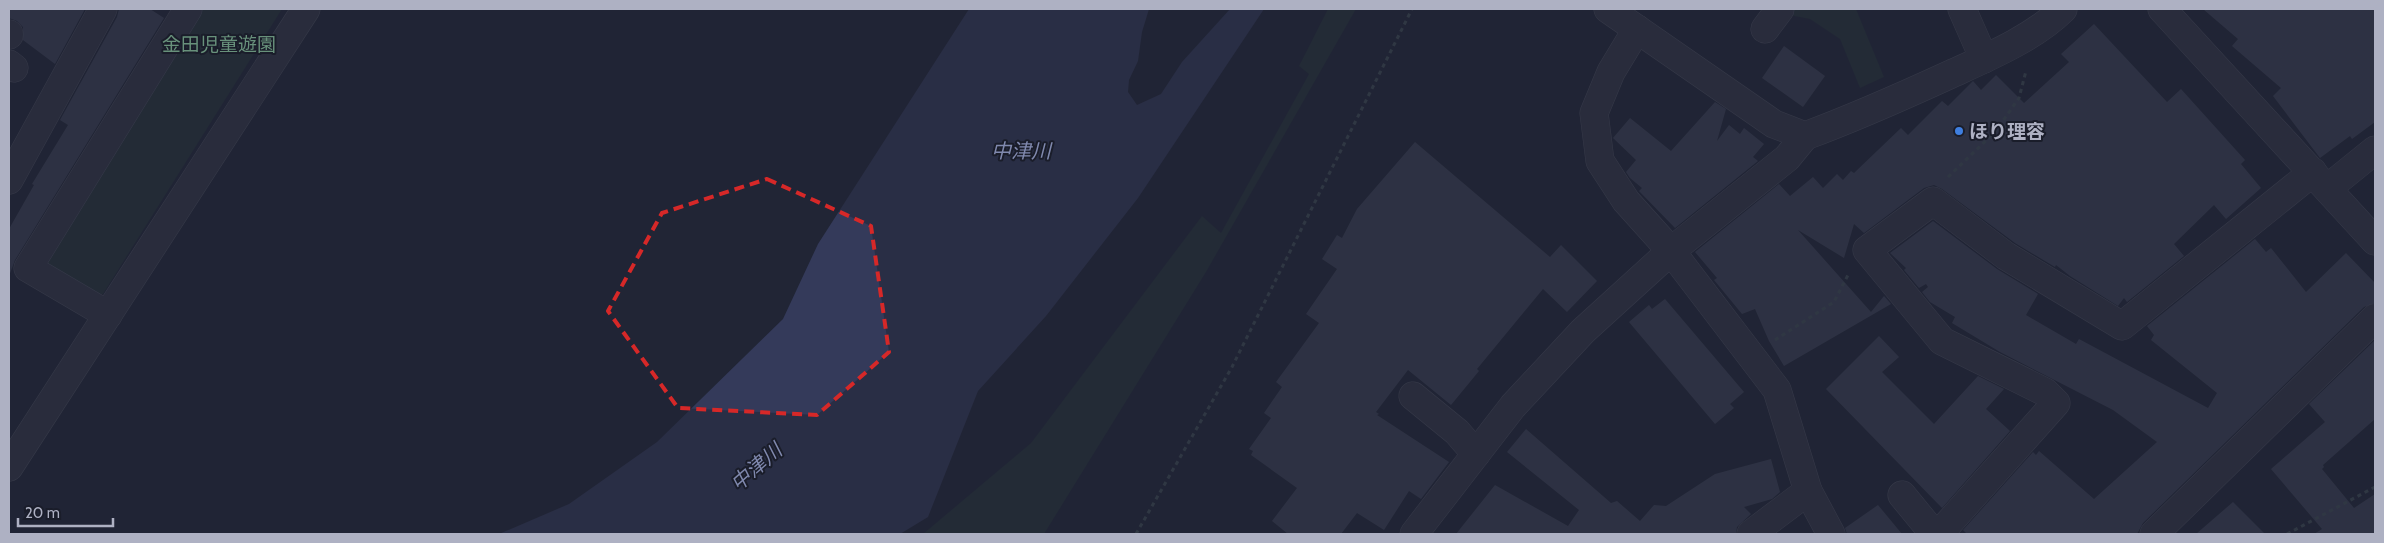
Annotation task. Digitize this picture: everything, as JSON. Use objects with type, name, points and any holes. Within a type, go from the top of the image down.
[{"type":"street","points":[[9,180],[103,9]]},
{"type":"street","points":[[108,315],[18,265],[188,9]]},
{"type":"street","points":[[9,467],[306,9]]},
{"type":"street","points":[[1608,9],[1774,124],[1805,136]]},
{"type":"street","points":[[1962,9],[1984,59]]},
{"type":"street","points":[[1414,534],[1513,406],[1583,331],[1671,251],[1787,158],[1805,136],[1856,118],[1984,59],[2052,20],[2063,9]]},
{"type":"street","points":[[2162,9],[2375,240]]},
{"type":"street","points":[[1637,29],[1611,72],[1594,113],[1600,161],[1626,201],[1671,251],[1777,390],[1808,491],[1831,534]]},
{"type":"street","points":[[1939,534],[2056,402],[2046,392],[1942,341],[1867,250],[1933,201],[2006,256],[2122,326],[2320,180],[2375,150]]},
{"type":"street","points":[[2154,534],[2375,318]]},
{"type":"street","points":[[1414,396],[1457,432],[1476,454]]},
{"type":"street","points":[[1751,534],[1808,491]]},
{"type":"street","points":[[1902,494],[1934,534]]},
{"type":"path","points":[[1136,534],[1232,367],[1412,9]]},
{"type":"path","points":[[1933,201],[1944,181],[1995,132],[2019,98],[2031,51],[2027,35]]},
{"type":"path","points":[[1752,357],[1761,348],[1834,302],[1851,270],[1867,250]]},
{"type":"path","points":[[2287,534],[2375,487]]},
{"type":"highlighted area","points":[[767,179],[871,226],[889,352],[817,415],[678,408],[608,311],[662,213]]},
{"type":"green space","name":"金田児童遊園","points":[[200,9],[282,9],[103,294],[90,296],[48,272],[46,260]]},
{"type":"green space","points":[[1328,9],[1356,9],[1206,272],[1044,534],[923,534],[1031,443],[1202,216],[1221,233],[1309,74],[1299,66]]},
{"type":"green space","points":[[1790,9],[1856,9],[1884,77],[1860,88],[1840,39],[1810,19],[1789,15]]},
{"type":"water","name":"中津川","points":[[969,9],[1149,9],[1142,32],[1138,61],[1129,80],[1128,92],[1137,105],[1161,94],[1182,62],[1230,9],[1264,9],[1138,198],[1046,316],[978,391],[928,517],[900,534],[499,534],[569,504],[657,442],[783,319],[818,244]]},
{"type":"building","points":[[9,9],[85,9],[55,64],[23,40],[23,27],[17,21],[9,18]]},
{"type":"building","points":[[119,9],[150,9],[164,18],[15,260],[9,276],[9,229],[34,185],[32,184],[68,125],[60,120],[117,17]]},
{"type":"building","points":[[2203,9],[2375,9],[2375,122],[2352,139],[2350,136],[2320,158],[2273,96],[2281,88],[2232,46],[2238,39]]},
{"type":"building","points":[[2094,24],[2167,102],[2181,89],[2245,160],[2241,164],[2261,188],[2226,219],[2214,205],[2174,244],[2184,256],[2127,302],[2124,298],[2118,306],[2056,265],[2055,267],[2015,243],[1934,185],[1924,188],[1864,233],[1854,224],[1844,258],[1798,230],[1871,312],[1884,296],[1891,304],[1784,366],[1769,341],[1755,309],[1742,314],[1714,280],[1717,278],[1695,252],[1779,184],[1790,196],[1813,177],[1823,188],[1837,174],[1843,180],[1851,171],[1854,173],[1901,128],[1908,135],[1942,101],[1948,106],[1973,81],[1981,90],[1996,75],[2024,103],[2069,62],[2061,54]]},
{"type":"building","points":[[1784,46],[1825,76],[1803,107],[1762,78]]},
{"type":"building","points":[[1715,102],[1726,109],[1717,141],[1729,125],[1740,134],[1744,128],[1764,144],[1753,157],[1758,161],[1675,228],[1639,191],[1642,188],[1630,178],[1626,172],[1636,160],[1613,138],[1630,118],[1671,151]]},
{"type":"building","points":[[1415,142],[1550,257],[1561,245],[1597,281],[1567,312],[1543,289],[1477,369],[1479,371],[1451,405],[1408,370],[1376,412],[1379,414],[1377,415],[1449,462],[1421,499],[1409,491],[1384,530],[1357,513],[1341,534],[1288,534],[1272,521],[1297,488],[1251,455],[1253,451],[1249,449],[1271,418],[1264,413],[1282,387],[1276,382],[1319,323],[1306,314],[1337,269],[1322,259],[1337,235],[1342,238],[1357,209]]},
{"type":"building","points":[[1933,221],[1997,269],[2038,294],[2026,315],[2076,344],[2079,339],[2208,408],[2217,393],[2151,340],[2154,335],[2147,326],[2255,239],[2266,252],[2271,248],[2306,292],[2346,253],[2375,283],[2375,303],[2364,307],[2143,523],[2137,534],[1967,534],[1963,530],[2033,452],[2036,455],[2039,451],[2094,499],[2157,442],[2113,410],[2000,352],[1952,323],[1955,317],[1930,302],[1922,292],[1928,287],[1926,284],[1919,288],[1904,270],[1906,268],[1890,253]]},
{"type":"building","points":[[1665,299],[1744,392],[1730,404],[1734,408],[1715,424],[1629,322],[1649,305],[1652,309]]},
{"type":"building","points":[[1879,336],[1899,357],[1882,372],[1934,424],[1978,376],[2004,389],[1986,409],[2010,431],[1942,508],[1826,389]]},
{"type":"building","points":[[2375,340],[2375,419],[2323,465],[2322,469],[2354,508],[2375,494],[2375,534],[2314,534],[2322,529],[2271,469],[2325,422],[2309,404]]},
{"type":"building","points":[[1526,429],[1611,503],[1617,501],[1640,521],[1654,505],[1666,506],[1715,474],[1771,459],[1780,492],[1772,499],[1744,507],[1751,514],[1737,527],[1736,534],[1456,534],[1495,485],[1568,526],[1579,510],[1507,452]]},
{"type":"building","points":[[2233,502],[2265,534],[2196,534]]},
{"type":"building","points":[[1878,505],[1902,534],[1847,534],[1845,528]]},
{"type":"place","name":"ほり理容","points":[[1959,131]]}]
